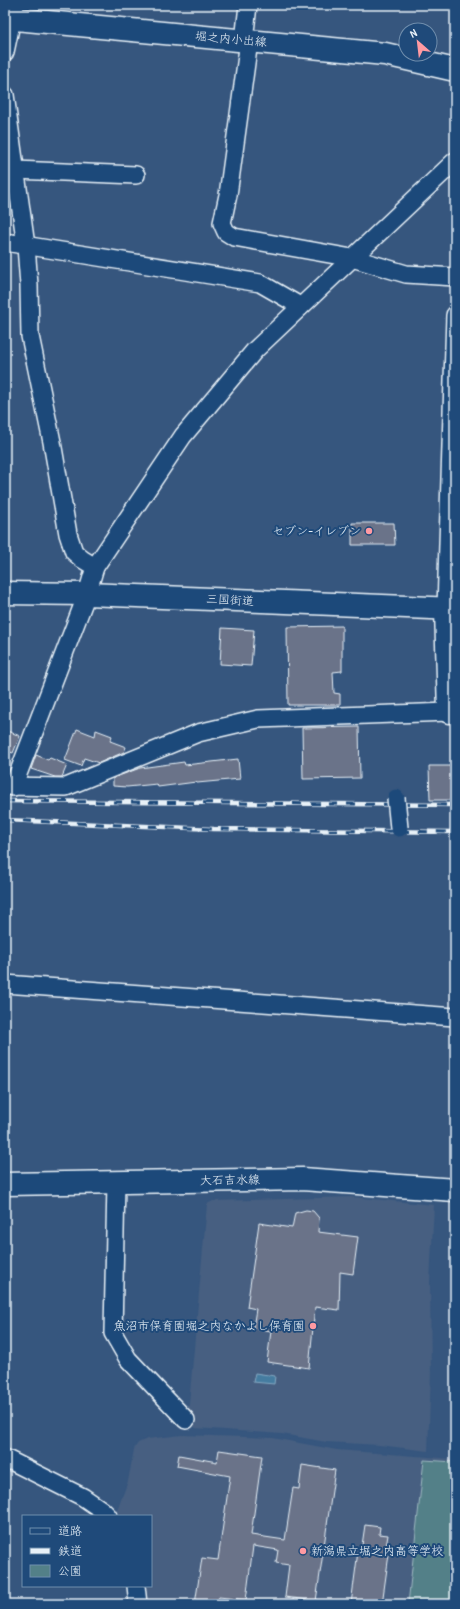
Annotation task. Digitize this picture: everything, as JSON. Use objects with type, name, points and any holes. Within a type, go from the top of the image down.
[{"type":"main road","name":"堀之内小出線","points":[[11,14],[246,41],[384,54],[455,70]]},
{"type":"main road","name":"三国街道","points":[[5,593],[87,594],[450,609]]},
{"type":"main road","points":[[449,712],[450,609]]},
{"type":"main road","name":"大石吉水線","points":[[5,1184],[302,1179],[455,1190]]},
{"type":"street","points":[[248,5],[246,41],[228,195],[222,223],[226,232],[234,237],[352,258],[406,274],[455,277]]},
{"type":"street","points":[[5,52],[11,14]]},
{"type":"street","points":[[5,95],[26,246],[29,284],[30,336],[52,442],[68,534],[74,552],[95,567]]},
{"type":"street","points":[[449,712],[258,719],[198,733],[66,787],[9,786],[87,594],[95,567],[183,436],[255,350],[455,161]]},
{"type":"street","points":[[15,170],[136,175]]},
{"type":"street","points":[[5,242],[260,283],[300,306]]},
{"type":"street","points":[[450,609],[455,315]]},
{"type":"street","points":[[396,798],[398,828]]},
{"type":"street","points":[[5,984],[455,1017]]},
{"type":"street","points":[[116,1182],[113,1333],[128,1359],[186,1420]]},
{"type":"street","points":[[5,1458],[83,1497],[107,1515]]},
{"type":"street","points":[[136,1587],[138,1604]]},
{"type":"shaded area","name":"魚沼市保育園堀之内なかよし保育園","points":[[353,1197],[434,1205],[430,1282],[431,1374],[428,1451],[379,1445],[326,1442],[282,1434],[195,1428],[188,1415],[207,1204],[213,1201]]},
{"type":"shaded area","points":[[255,1373],[275,1376],[274,1384],[253,1382]]},
{"type":"shaded area","name":"新潟県立堀之内高等学校","points":[[182,1435],[273,1438],[337,1450],[455,1459],[455,1604],[146,1604],[143,1587],[152,1587],[152,1515],[119,1515],[117,1511],[128,1481],[134,1449],[138,1443],[147,1439]]},
{"type":"green space","points":[[424,1460],[455,1462],[455,1604],[408,1604]]},
{"type":"building","points":[[352,523],[394,523],[395,545],[352,545]]},
{"type":"building","points":[[342,626],[342,671],[333,672],[334,693],[340,694],[340,705],[288,705],[287,627]]},
{"type":"building","points":[[222,628],[254,630],[251,666],[220,664]]},
{"type":"building","points":[[359,727],[360,778],[303,779],[302,728]]},
{"type":"building","points":[[77,729],[95,736],[96,730],[112,736],[110,741],[126,747],[124,752],[99,763],[84,758],[81,766],[65,760]]},
{"type":"building","points":[[5,730],[20,736],[13,753],[5,750]]},
{"type":"building","points":[[36,755],[48,760],[50,758],[67,765],[62,777],[55,777],[31,769]]},
{"type":"building","points":[[238,759],[240,779],[196,782],[158,787],[157,784],[127,787],[113,786],[113,778],[140,768],[184,762],[185,765]]},
{"type":"building","points":[[429,766],[455,766],[455,800],[430,800]]},
{"type":"building","points":[[306,1210],[313,1211],[319,1218],[318,1232],[358,1237],[353,1274],[340,1272],[339,1310],[315,1307],[309,1368],[267,1362],[271,1331],[253,1328],[256,1309],[247,1307],[259,1223],[292,1228],[295,1213]]},
{"type":"building","points":[[219,1450],[262,1456],[251,1535],[285,1540],[293,1488],[299,1489],[302,1465],[335,1470],[316,1601],[285,1597],[289,1565],[276,1563],[278,1550],[253,1546],[246,1600],[219,1597],[217,1604],[195,1604],[202,1558],[218,1560],[230,1476],[177,1466],[179,1455],[217,1462]]},
{"type":"building","points":[[365,1525],[380,1527],[379,1534],[388,1535],[386,1547],[390,1547],[382,1604],[351,1604],[358,1551],[361,1552]]},
{"type":"railway","points":[[5,801],[455,805]]},
{"type":"railway","points":[[5,820],[214,829],[455,832]]},
{"type":"place","name":"セブン-イレブン","points":[[369,531]]},
{"type":"place","name":"魚沼市保育園堀之内なかよし保育園","points":[[313,1326]]},
{"type":"place","name":"新潟県立堀之内高等学校","points":[[303,1551]]}]
